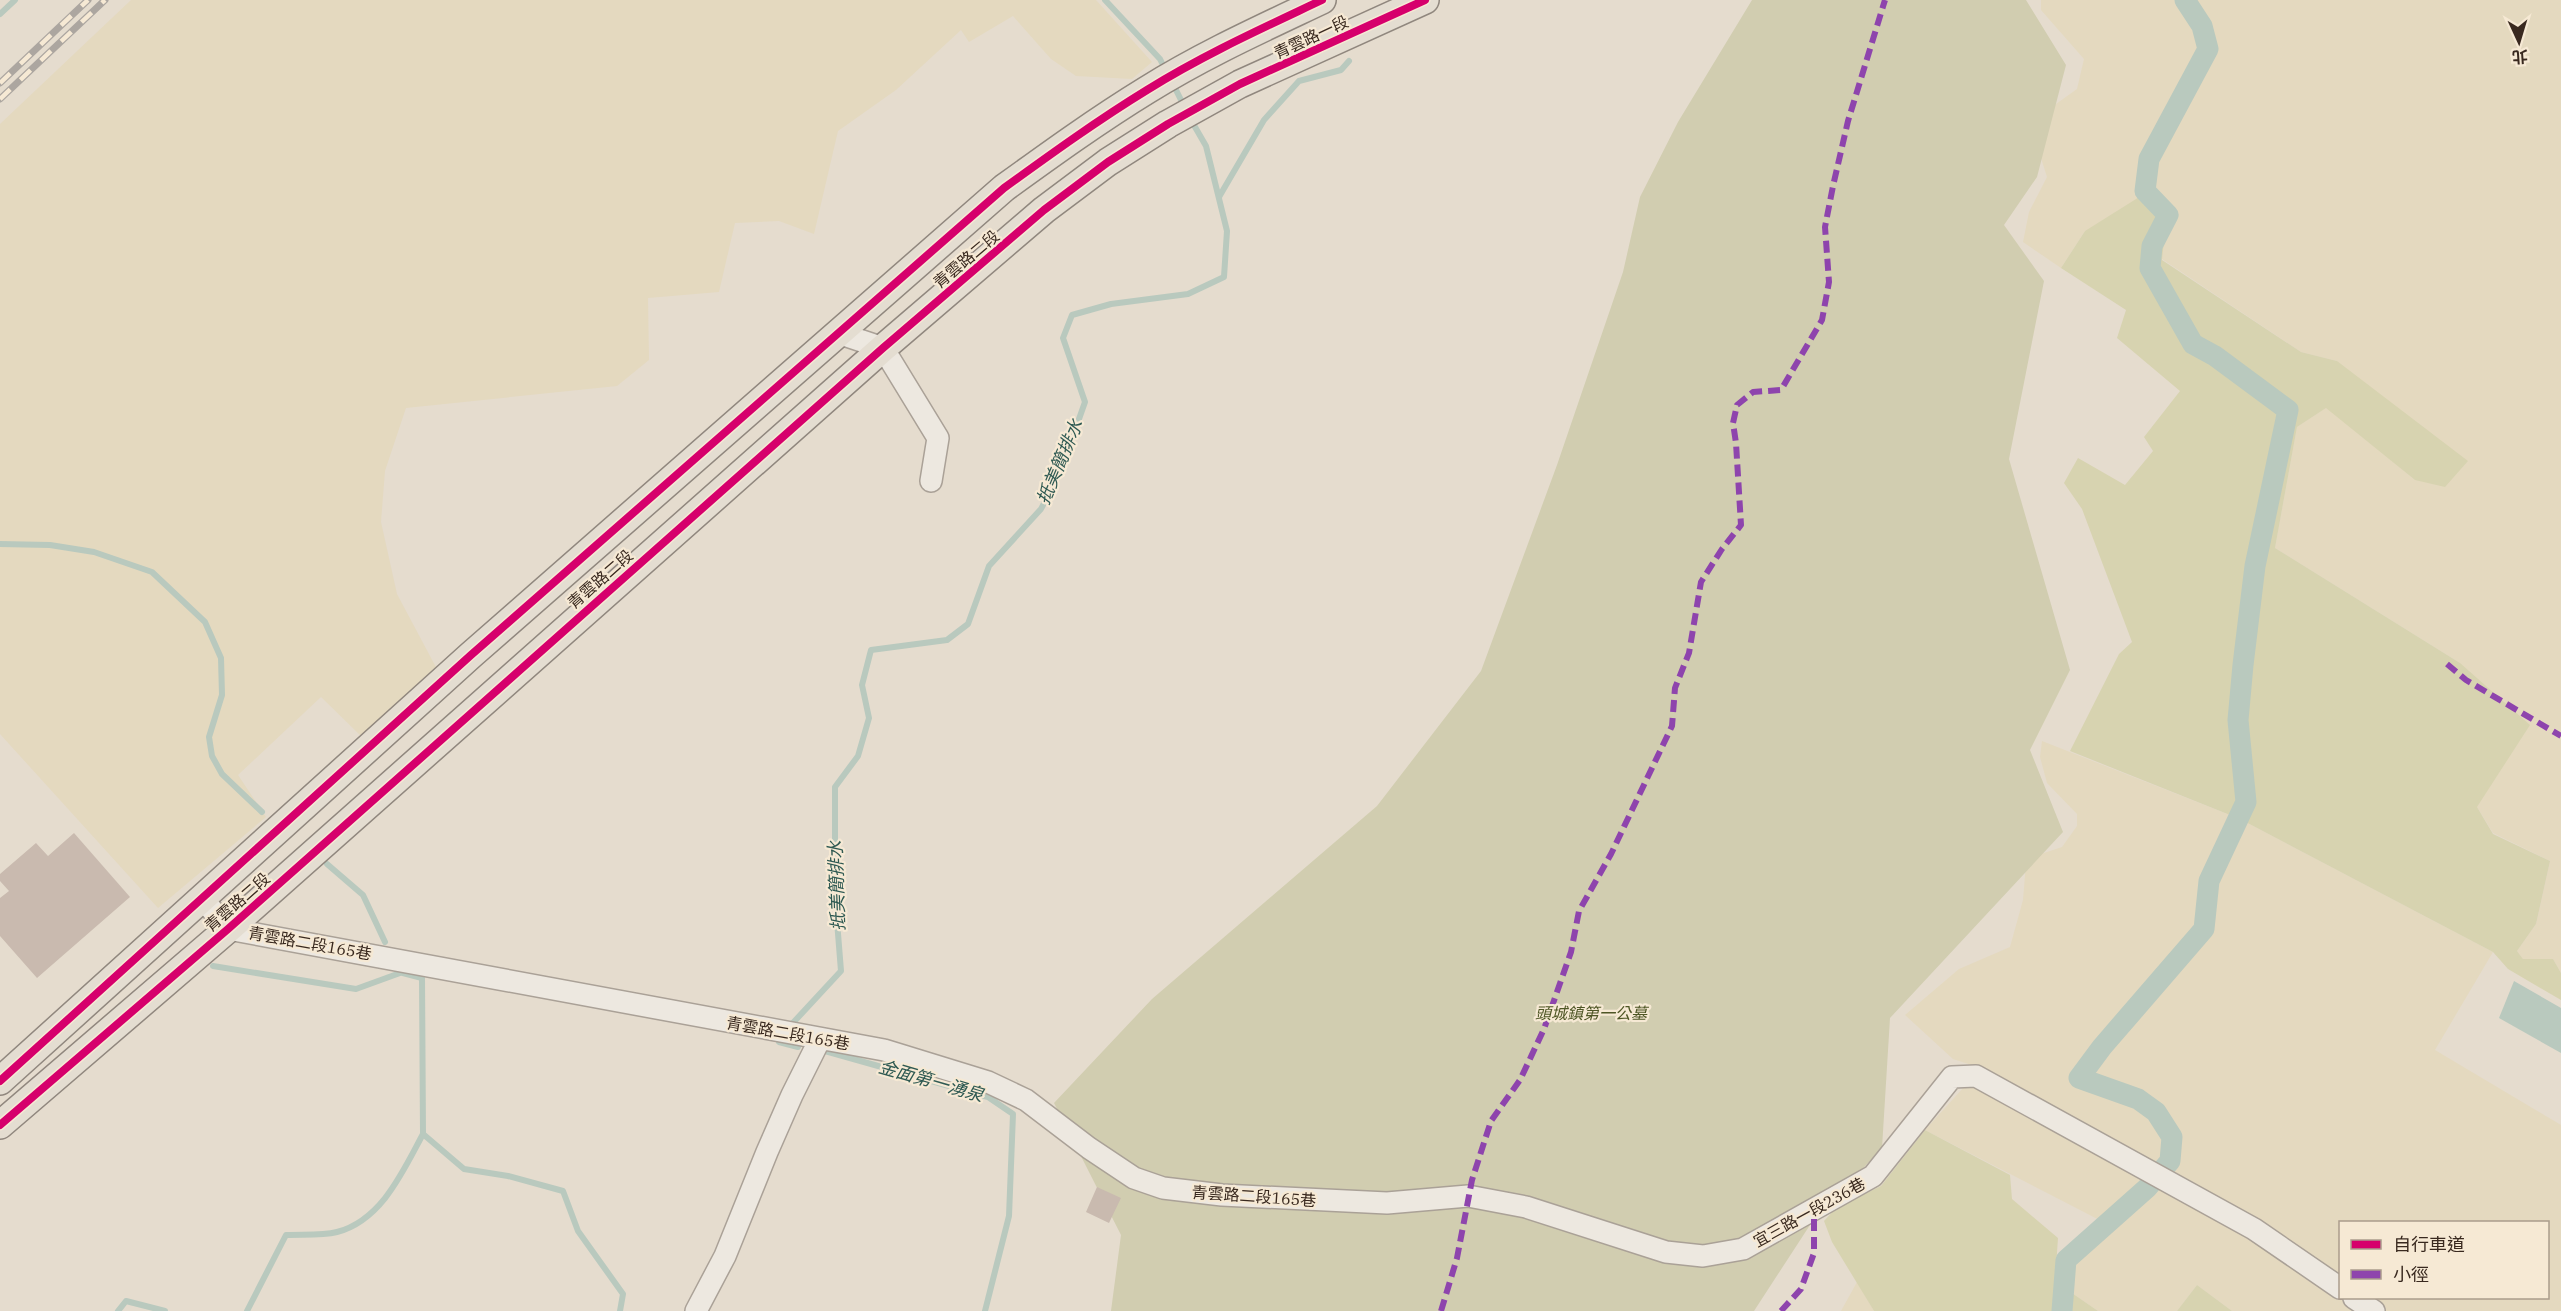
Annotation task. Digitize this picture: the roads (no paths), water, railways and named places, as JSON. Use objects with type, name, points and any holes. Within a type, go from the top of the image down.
[{"type":"main road","name":"青雲路一段","points":[[1224,46],[1322,0]]},
{"type":"main road","name":"青雲路一段","points":[[1240,84],[1425,0]]},
{"type":"main road","name":"青雲路二段","points":[[0,1081],[471,655],[1004,188],[1086,129],[1149,89],[1224,46]]},
{"type":"main road","name":"青雲路二段","points":[[0,1125],[228,928],[883,348],[1044,210],[1108,162],[1168,124],[1240,84]]},
{"type":"lane","points":[[837,333],[883,348],[938,438],[932,481]]},
{"type":"lane","name":"青雲路二段165巷","points":[[202,898],[228,928],[884,1050],[988,1082],[1026,1100],[1089,1148],[1134,1178],[1163,1188],[1222,1195],[1387,1203],[1468,1196]]},
{"type":"lane","points":[[696,1311],[725,1256],[783,1114],[820,1039]]},
{"type":"lane","name":"宜三路一段236巷","points":[[1468,1196],[1527,1207],[1666,1252],[1703,1256],[1743,1249],[1873,1176],[1952,1077],[1976,1076],[2196,1196],[2254,1230],[2339,1287]]},
{"type":"lane","points":[[2356,1299],[2374,1311]]},
{"type":"waterway","points":[[0,14],[15,0]]},
{"type":"waterway","name":"抵美簡排水","points":[[1105,0],[1160,59],[1166,71]]},
{"type":"waterway","points":[[2062,1311],[2066,1260],[2147,1188],[2170,1161],[2172,1137],[2156,1112],[2138,1099],[2079,1078],[2102,1047],[2204,929],[2209,881],[2246,802],[2238,720],[2243,665],[2255,566],[2288,410],[2215,356],[2193,344],[2150,268],[2152,246],[2168,215],[2145,191],[2149,159],[2208,49],[2202,26],[2185,0]]},
{"type":"waterway","points":[[1219,197],[1264,120],[1299,81],[1341,70],[1349,61]]},
{"type":"waterway","name":"抵美簡排水","points":[[1172,82],[1185,108]]},
{"type":"waterway","name":"抵美簡排水","points":[[791,1025],[841,971],[835,896],[835,787],[858,756],[869,718],[862,685],[871,650],[947,640],[968,624],[989,566],[1041,509],[1061,470],[1085,402],[1063,338],[1072,315],[1111,304],[1188,294],[1224,277],[1227,231],[1206,146],[1191,120]]},
{"type":"waterway","points":[[0,544],[50,545],[94,552],[152,572],[205,622],[221,658],[222,695],[209,737],[212,756],[222,774],[262,812]]},
{"type":"waterway","points":[[327,864],[363,895],[385,942]]},
{"type":"waterway","points":[[213,966],[356,989],[400,973]]},
{"type":"waterway","points":[[399,972],[422,978],[423,1134],[464,1169],[508,1176],[563,1191],[578,1231],[623,1294],[620,1311]]},
{"type":"waterway","name":"金面第一湧泉","points":[[779,1042],[798,1047]]},
{"type":"waterway","name":"金面第一湧泉","points":[[825,1051],[988,1097],[1013,1114],[1009,1216],[985,1311]]},
{"type":"waterway","points":[[247,1311],[286,1235],[337,1232],[367,1217],[399,1178],[423,1134]]},
{"type":"waterway","points":[[118,1311],[126,1301],[165,1311]]},
{"type":"railway","points":[[0,83],[88,0]]},
{"type":"railway","points":[[0,99],[105,0]]},
{"type":"park label","name":"頭城鎮第一公墓","points":[[1591,1013]]}]
